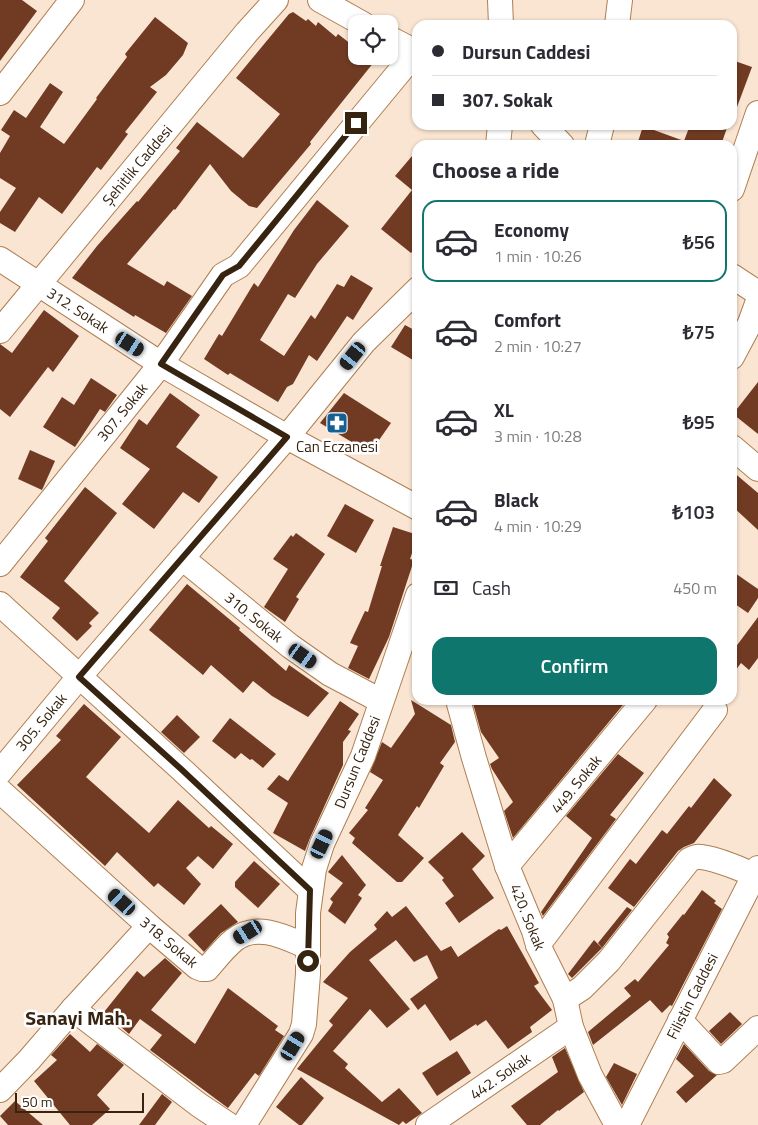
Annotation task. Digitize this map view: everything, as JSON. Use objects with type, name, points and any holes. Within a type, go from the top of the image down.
[{"type":"street","points":[[0,92],[72,0]]},
{"type":"street","name":"Şehitlik Caddesi","points":[[0,331],[247,32],[276,0]]},
{"type":"street","points":[[320,0],[348,16]]},
{"type":"street","points":[[500,0],[501,20]]},
{"type":"street","points":[[618,20],[620,0]]},
{"type":"street","points":[[398,43],[412,51]]},
{"type":"street","name":"307. Sokak","points":[[0,564],[161,364],[223,275],[239,266],[412,58]]},
{"type":"street","points":[[737,174],[758,113]]},
{"type":"street","points":[[548,130],[557,140]]},
{"type":"street","name":"312. Sokak","points":[[0,259],[161,364],[287,437],[412,505]]},
{"type":"street","points":[[737,279],[758,293]]},
{"type":"street","name":"305. Sokak","points":[[0,772],[79,677],[287,437],[364,342],[412,295]]},
{"type":"street","points":[[737,348],[750,323],[758,301]]},
{"type":"street","points":[[737,451],[758,469]]},
{"type":"street","name":"310. Sokak","points":[[182,558],[290,646],[330,674],[381,701]]},
{"type":"street","points":[[0,604],[310,890]]},
{"type":"street","name":"Dursun Caddesi","points":[[244,1125],[301,1034],[304,1024],[308,974],[310,890],[314,869],[322,844],[363,756],[412,612]]},
{"type":"street","name":"420. Sokak","points":[[459,705],[507,866],[538,945],[565,999],[571,1027],[590,1075],[617,1125]]},
{"type":"street","name":"449. Sokak","points":[[507,866],[635,705]]},
{"type":"street","points":[[538,945],[715,710]]},
{"type":"street","name":"318. Sokak","points":[[0,791],[197,968],[206,969],[234,940],[248,932],[266,931],[308,947]]},
{"type":"street","points":[[565,999],[582,988],[609,961],[689,860],[700,856],[757,874]]},
{"type":"street","name":"Filistin Caddesi","points":[[627,1125],[757,874]]},
{"type":"street","points":[[0,1090],[149,926]]},
{"type":"street","points":[[73,1009],[199,1105],[229,1125]]},
{"type":"street","points":[[680,1020],[719,1062],[723,1061],[758,1028]]},
{"type":"street","name":"442. Sokak","points":[[428,1125],[571,1027]]},
{"type":"building","points":[[0,0],[22,0],[37,11],[0,61]]},
{"type":"building","points":[[293,12],[306,21],[308,19],[316,26],[318,22],[336,37],[338,34],[348,42],[348,65],[372,65],[310,142],[311,144],[257,208],[249,206],[231,191],[210,164],[175,210],[127,264],[164,286],[167,281],[192,296],[166,333],[135,315],[134,317],[72,278],[97,246],[138,202],[180,151],[176,148],[197,122],[243,158],[280,114],[236,78],[289,14]]},
{"type":"building","points":[[155,17],[188,43],[183,55],[166,75],[150,87],[157,92],[125,132],[128,134],[101,170],[97,167],[62,214],[39,197],[15,232],[0,223],[0,212],[16,188],[0,178],[0,153],[10,136],[1,130],[14,110],[26,118],[50,83],[63,92],[40,127],[64,144],[127,57],[125,54]]},
{"type":"building","points":[[737,62],[752,67],[737,107]]},
{"type":"building","points":[[642,130],[654,130],[681,140],[639,140]]},
{"type":"building","points":[[688,130],[726,130],[723,140],[684,140]]},
{"type":"building","points":[[412,156],[412,190],[395,176]]},
{"type":"building","points":[[412,190],[412,252],[411,253],[381,229]]},
{"type":"building","points":[[317,200],[349,226],[317,264],[295,298],[288,294],[260,340],[284,356],[311,315],[315,319],[337,284],[344,287],[351,275],[373,288],[353,320],[347,316],[317,361],[309,355],[293,384],[287,387],[278,402],[230,373],[228,375],[204,359],[219,334],[222,336],[254,283],[258,287],[294,230]]},
{"type":"building","points":[[44,310],[79,336],[53,372],[48,367],[10,417],[0,409],[0,344],[12,353]]},
{"type":"building","points":[[405,325],[412,329],[412,359],[391,347]]},
{"type":"building","points":[[91,378],[117,395],[105,412],[100,409],[75,447],[43,427],[62,397],[74,405]]},
{"type":"building","points":[[758,382],[758,434],[737,417],[737,409]]},
{"type":"building","points":[[170,393],[200,415],[176,447],[218,477],[199,503],[183,492],[154,529],[122,504],[150,469],[120,448],[139,419],[147,425]]},
{"type":"building","points":[[344,393],[391,423],[370,453],[320,423]]},
{"type":"building","points":[[30,450],[55,461],[42,490],[18,479]]},
{"type":"building","points":[[737,475],[758,493],[758,530],[737,511]]},
{"type":"building","points":[[85,487],[117,513],[64,581],[99,613],[89,623],[92,626],[77,641],[52,618],[60,608],[20,577],[48,541],[45,538]]},
{"type":"building","points":[[345,504],[374,520],[356,553],[327,536]]},
{"type":"building","points":[[393,527],[412,533],[412,553],[410,559],[412,560],[412,566],[389,637],[369,679],[348,668],[358,646],[350,643],[365,611],[368,612],[382,566],[380,566]]},
{"type":"building","points":[[296,533],[325,554],[296,597],[299,599],[285,622],[264,607],[288,569],[273,559],[291,535],[293,537]]},
{"type":"building","points":[[737,574],[758,589],[758,598],[748,613],[737,605]]},
{"type":"building","points":[[187,584],[240,628],[239,630],[286,671],[289,665],[329,693],[308,717],[272,696],[253,681],[243,693],[211,665],[203,675],[149,630]]},
{"type":"building","points":[[758,617],[758,658],[749,670],[741,663],[737,668],[737,645]]},
{"type":"building","points":[[340,701],[359,714],[348,730],[351,731],[343,742],[343,765],[305,851],[273,833],[288,803],[267,789],[279,775],[288,781]]},
{"type":"building","points":[[84,704],[121,737],[86,777],[149,833],[178,800],[209,828],[211,826],[233,844],[213,869],[198,856],[186,868],[201,884],[184,905],[158,883],[154,887],[117,852],[105,866],[17,785],[61,740],[56,736]]},
{"type":"building","points":[[412,705],[419,705],[451,725],[455,742],[440,763],[444,766],[419,808],[417,806],[398,835],[424,858],[402,882],[397,882],[352,843],[355,838],[349,833],[368,810],[365,808],[383,780],[370,772],[382,742],[391,748],[415,714]]},
{"type":"building","points":[[473,705],[623,705],[513,838],[504,811],[513,802],[490,764],[499,758],[481,732]]},
{"type":"building","points":[[177,715],[200,737],[184,753],[161,732]]},
{"type":"building","points":[[230,718],[276,754],[263,768],[241,753],[235,759],[212,741]]},
{"type":"building","points":[[618,754],[644,773],[610,815],[616,819],[543,916],[541,912],[592,838],[566,816]]},
{"type":"building","points":[[714,778],[732,795],[694,843],[678,851],[634,907],[608,888],[630,859],[636,864],[662,830],[667,834],[689,806],[691,808]]},
{"type":"building","points":[[462,832],[485,856],[472,869],[494,898],[459,923],[445,903],[454,896],[442,880],[444,878],[428,862]]},
{"type":"building","points":[[342,855],[366,885],[358,895],[362,898],[345,924],[328,911],[333,902],[330,899],[343,883],[328,872]]},
{"type":"building","points":[[254,861],[280,884],[258,908],[235,887],[235,882]]},
{"type":"building","points":[[702,890],[716,901],[714,903],[722,909],[672,1006],[670,1005],[662,1013],[650,1000],[593,1045],[588,1032],[631,996],[624,988],[635,979],[638,982],[669,945],[666,943],[669,937],[667,934]]},
{"type":"building","points":[[221,904],[238,922],[221,933],[204,952],[188,935]]},
{"type":"building","points":[[406,906],[441,951],[451,946],[458,957],[499,929],[501,930],[507,926],[539,983],[534,986],[552,1010],[530,1027],[532,1032],[508,1049],[486,1020],[477,1026],[476,1024],[450,1041],[425,1004],[418,1010],[410,999],[438,978],[427,955],[414,962],[396,940],[369,960],[410,1009],[387,1028],[370,1009],[333,1051],[348,1064],[345,1068],[382,1102],[399,1088],[422,1113],[406,1124],[403,1121],[399,1125],[297,1069],[333,1025],[329,1021],[348,998],[323,982],[350,952],[377,929],[374,925],[387,911],[392,917]]},
{"type":"building","points":[[627,907],[632,910],[602,948],[598,943]]},
{"type":"building","points":[[594,940],[602,948],[572,978],[568,974]]},
{"type":"building","points":[[165,958],[182,973],[151,1010],[195,1044],[228,988],[278,1026],[275,1030],[284,1036],[259,1076],[255,1073],[228,1108],[150,1050],[162,1035],[140,1019],[129,1034],[104,1012],[137,971],[144,977]]},
{"type":"building","points":[[730,1012],[742,1024],[721,1044],[709,1031]]},
{"type":"building","points":[[70,1034],[90,1052],[97,1044],[124,1065],[97,1095],[110,1109],[92,1125],[70,1125],[34,1081],[57,1060],[51,1055]]},
{"type":"building","points":[[684,1044],[709,1071],[717,1075],[686,1103],[676,1092],[694,1076],[676,1059]]},
{"type":"building","points":[[565,1048],[584,1092],[540,1125],[527,1125],[511,1106],[558,1072],[552,1057]]},
{"type":"building","points":[[457,1051],[471,1073],[437,1096],[422,1073]]},
{"type":"building","points":[[614,1063],[637,1074],[622,1105],[606,1077]]},
{"type":"building","points":[[301,1077],[324,1098],[302,1125],[299,1125],[276,1107]]},
{"type":"building","points":[[162,1094],[172,1102],[155,1125],[139,1125]]},
{"type":"building","points":[[15,1101],[43,1125],[8,1125],[0,1116]]},
{"type":"place","name":"Can Eczanesi","points":[[337,423]]},
{"type":"district","name":"Sanayi Mah.","points":[[78,1017]]},
{"type":"route","points":[[308,961],[310,890],[181,769],[79,677],[287,437],[161,364],[223,275],[239,266],[356,123]]}]
